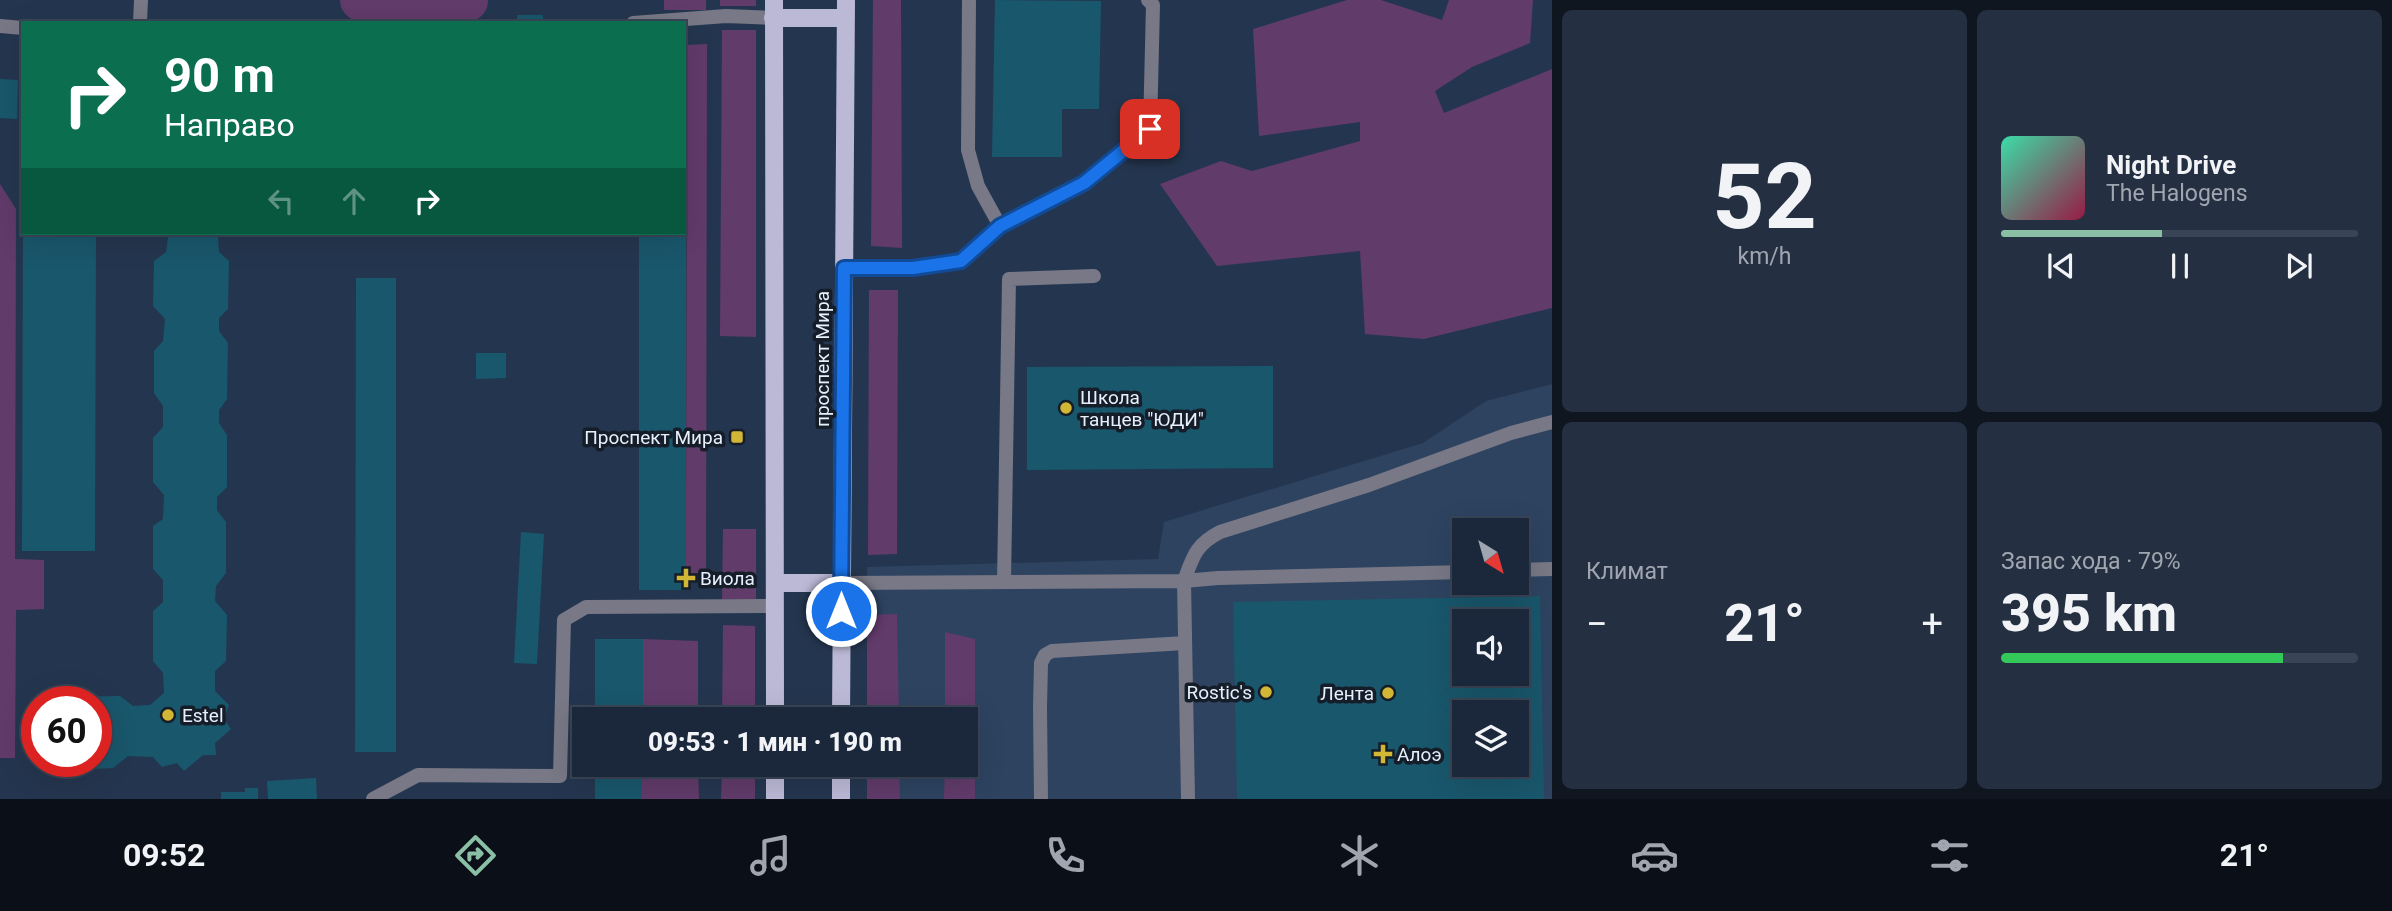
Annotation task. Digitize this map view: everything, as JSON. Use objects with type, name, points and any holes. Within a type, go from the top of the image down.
[{"type":"main road","points":[[775,707],[774,9],[846,9]]},
{"type":"main road","name":"проспект Мира","points":[[841,707],[846,9]]},
{"type":"main road","points":[[776,583],[841,583]]},
{"type":"main road","points":[[775,777],[775,799]]},
{"type":"main road","points":[[841,777],[841,799]]},
{"type":"lane","points":[[141,0],[141,21]]},
{"type":"lane","points":[[970,0],[968,150],[978,186],[1000,226]]},
{"type":"lane","points":[[844,268],[913,268],[961,261],[1000,226],[1084,183],[1150,129],[1153,5],[1149,0]]},
{"type":"lane","points":[[660,21],[774,9]]},
{"type":"lane","points":[[0,26],[21,28]]},
{"type":"lane","points":[[1004,582],[1009,279],[1094,276]]},
{"type":"lane","points":[[1188,799],[1184,581],[1195,551],[1220,532],[1369,485],[1511,433],[1552,422]]},
{"type":"lane","points":[[1530,570],[1552,569]]},
{"type":"lane","points":[[841,583],[1184,581],[1452,572]]},
{"type":"lane","points":[[373,799],[418,775],[560,776],[564,620],[586,607],[776,606]]},
{"type":"lane","points":[[1041,799],[1041,663],[1045,655],[1052,650],[1185,643]]},
{"type":"shaded area","points":[[340,0],[488,0],[483,14],[473,21],[355,21],[341,7]]},
{"type":"shaded area","points":[[664,0],[706,0],[706,10],[664,10]]},
{"type":"shaded area","points":[[720,0],[756,0],[756,6],[720,6]]},
{"type":"shaded area","points":[[873,0],[901,0],[902,248],[871,246]]},
{"type":"shaded area","points":[[1347,0],[1381,0],[1442,20],[1449,0],[1533,0],[1530,43],[1472,67],[1435,91],[1444,113],[1552,69],[1552,308],[1424,339],[1365,334],[1360,251],[1217,266],[1160,184],[1221,161],[1252,171],[1360,141],[1360,122],[1259,136],[1253,29]]},
{"type":"shaded area","points":[[722,30],[756,30],[756,337],[720,336]]},
{"type":"shaded area","points":[[707,44],[706,573],[686,574],[687,45]]},
{"type":"shaded area","points":[[0,184],[16,209],[15,559],[44,560],[44,609],[16,610],[15,758],[0,758]]},
{"type":"shaded area","points":[[869,290],[898,290],[897,554],[868,555]]},
{"type":"shaded area","points":[[1552,384],[1552,799],[867,799],[867,777],[978,777],[978,707],[867,707],[867,567],[1158,559],[1164,522],[1423,443],[1486,401]]},
{"type":"shaded area","points":[[723,529],[756,529],[756,599],[722,599]]},
{"type":"shaded area","points":[[897,614],[899,707],[867,707],[867,615]]},
{"type":"shaded area","points":[[723,625],[755,626],[755,707],[722,707]]},
{"type":"shaded area","points":[[945,632],[975,639],[975,707],[945,707]]},
{"type":"shaded area","points":[[643,639],[698,641],[698,707],[643,707]]},
{"type":"shaded area","points":[[642,777],[698,777],[699,799],[642,799]]},
{"type":"shaded area","points":[[722,777],[755,777],[755,799],[721,799]]},
{"type":"shaded area","points":[[867,777],[899,777],[900,799],[867,799]]},
{"type":"shaded area","points":[[945,777],[975,777],[975,799],[944,799]]},
{"type":"building","points":[[995,0],[1101,1],[1099,109],[1062,109],[1062,157],[992,157]]},
{"type":"building","points":[[517,15],[543,15],[543,21],[517,21]]},
{"type":"building","points":[[686,44],[687,44],[686,147]]},
{"type":"building","points":[[0,79],[18,80],[17,119],[0,118]]},
{"type":"building","points":[[23,235],[96,235],[95,551],[22,551]]},
{"type":"building","points":[[639,235],[686,235],[686,590],[639,590]]},
{"type":"building","points":[[218,236],[219,252],[229,261],[228,309],[219,318],[219,331],[228,343],[227,399],[219,410],[219,423],[227,435],[227,487],[217,497],[217,510],[226,522],[226,573],[216,586],[215,601],[227,615],[226,661],[215,671],[215,691],[229,705],[224,719],[231,729],[215,743],[216,755],[203,755],[184,771],[177,763],[162,767],[153,757],[128,756],[112,768],[112,696],[120,696],[133,706],[150,705],[164,693],[163,673],[153,661],[153,611],[163,602],[163,580],[153,569],[153,526],[163,519],[164,495],[153,482],[153,438],[163,427],[163,406],[154,393],[154,351],[163,341],[165,319],[153,306],[154,261],[166,252],[168,237]]},
{"type":"building","points":[[356,278],[396,278],[396,752],[355,752]]},
{"type":"building","points":[[476,353],[506,353],[506,378],[476,379]]},
{"type":"building","points":[[1273,366],[1273,468],[1027,470],[1027,367]]},
{"type":"building","points":[[521,532],[544,534],[537,664],[514,663]]},
{"type":"building","name":"Лента","points":[[1540,596],[1544,799],[1237,799],[1233,602]]},
{"type":"building","points":[[595,639],[643,639],[643,707],[595,707]]},
{"type":"building","points":[[595,777],[642,777],[642,799],[595,799]]},
{"type":"building","points":[[316,778],[317,799],[268,799],[267,781]]},
{"type":"building","points":[[245,788],[258,788],[258,799],[221,799],[221,792],[245,792]]},
{"type":"place","name":"Школа танцев \"ЮДИ\"","points":[[1066,408]]},
{"type":"place","name":"Проспект Мира","points":[[737,437]]},
{"type":"place","name":"Виола","points":[[686,578]]},
{"type":"place","name":"Rostic's","points":[[1266,692]]},
{"type":"place","name":"Лента","points":[[1388,693]]},
{"type":"place","name":"Estel","points":[[168,715]]},
{"type":"place","name":"Алоэ","points":[[1383,754]]},
{"type":"route","points":[[841,611],[844,268],[913,268],[961,261],[1000,226],[1084,183],[1150,129]]}]
